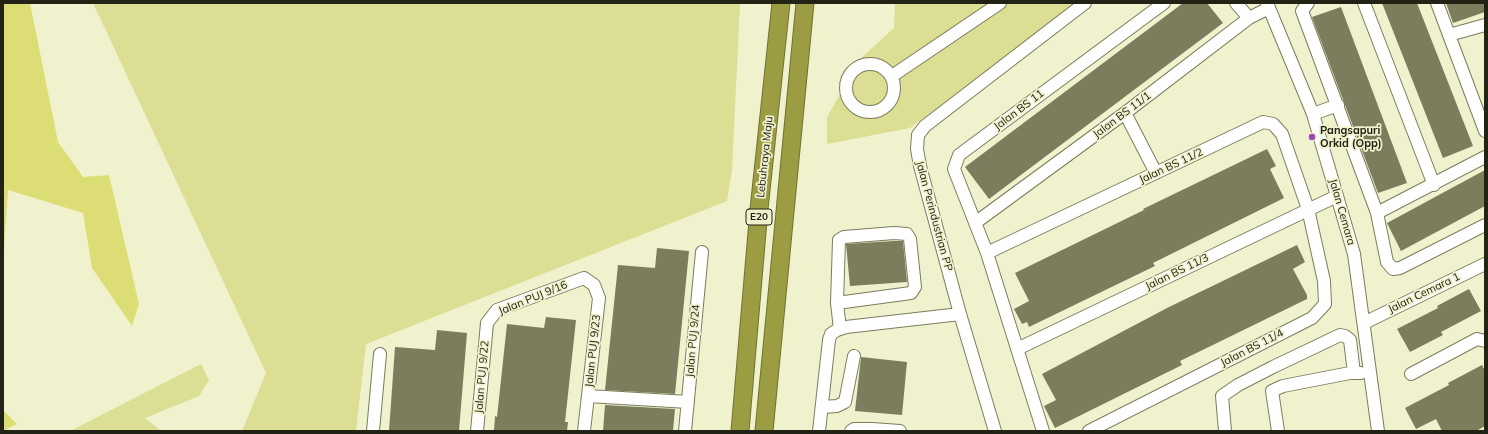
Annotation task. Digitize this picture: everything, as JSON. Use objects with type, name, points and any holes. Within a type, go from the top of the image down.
[{"type":"highway","name":"Lebuhraya Maju","points":[[740,431],[760,209],[781,3]]},
{"type":"highway","name":"E20","points":[[764,431],[805,3]]},
{"type":"street","points":[[892,76],[1000,3]]},
{"type":"street","name":"Jalan Perindustrian PP","points":[[995,431],[960,314],[920,166],[917,149],[918,135],[925,126],[1085,3]]},
{"type":"street","name":"Jalan BS 11","points":[[987,253],[954,169],[959,155],[1164,3]]},
{"type":"street","points":[[1236,3],[1249,18]]},
{"type":"street","points":[[1308,3],[1302,12],[1338,105],[1377,214],[1387,262],[1393,269],[1400,268],[1485,225]]},
{"type":"street","points":[[1364,3],[1434,185]]},
{"type":"street","points":[[1437,3],[1485,131]]},
{"type":"street","name":"Jalan BS 11/1","points":[[975,223],[1125,113],[1249,18],[1268,6]]},
{"type":"street","name":"Jalan Cemara","points":[[1268,6],[1313,114],[1354,254],[1378,431]]},
{"type":"street","points":[[1449,36],[1485,25]]},
{"type":"street","points":[[1313,114],[1338,105]]},
{"type":"street","points":[[1125,113],[1156,173]]},
{"type":"street","name":"Jalan BS 11/2","points":[[987,253],[1263,122],[1273,124],[1282,134],[1308,209]]},
{"type":"street","points":[[1377,214],[1485,158]]},
{"type":"street","name":"Jalan BS 11/3","points":[[1017,349],[1338,196]]},
{"type":"street","name":"Jalan BS 11/4","points":[[1089,431],[1312,318],[1324,304],[1324,281],[1308,209]]},
{"type":"street","points":[[837,302],[911,293],[915,287],[910,240],[907,234],[844,237],[839,240],[837,302],[840,329]]},
{"type":"street","name":"Jalan PUJ 9/24","points":[[685,431],[702,252]]},
{"type":"street","points":[[987,253],[1043,431]]},
{"type":"street","name":"Jalan Cemara 1","points":[[1364,323],[1485,264]]},
{"type":"street","name":"Jalan PUJ 9/16","points":[[487,323],[497,310],[584,278]]},
{"type":"street","name":"Jalan PUJ 9/23","points":[[584,278],[594,285],[599,298],[584,431]]},
{"type":"street","points":[[819,431],[829,340],[831,334],[840,329],[960,314]]},
{"type":"street","name":"Jalan PUJ 9/22","points":[[477,431],[487,323]]},
{"type":"street","points":[[1225,431],[1222,396],[1238,385],[1340,335],[1345,336],[1350,340],[1354,373]]},
{"type":"street","points":[[1411,374],[1477,339],[1485,341]]},
{"type":"street","points":[[373,431],[380,354]]},
{"type":"street","points":[[822,407],[836,406],[845,402],[854,356]]},
{"type":"street","points":[[1273,367],[1279,387]]},
{"type":"street","points":[[1278,431],[1272,392],[1279,387],[1354,373],[1370,372]]},
{"type":"street","points":[[588,396],[688,402]]},
{"type":"street","points":[[851,431],[854,429],[900,431]]},
{"type":"green space","points":[[93,3],[740,3],[732,171],[727,201],[366,344],[356,431],[242,431],[266,373]]},
{"type":"green space","points":[[895,3],[1078,3],[910,128],[827,144],[827,117],[860,59],[894,28]]},
{"type":"green space","points":[[201,364],[209,380],[199,396],[145,418],[161,431],[70,431]]},
{"type":"shaded area","points":[[3,3],[30,3],[58,142],[83,177],[109,175],[139,304],[132,326],[92,268],[83,213],[8,190],[3,266]]},
{"type":"shaded area","points":[[3,410],[17,424],[3,431]]},
{"type":"building","points":[[1183,3],[1207,3],[1223,23],[989,199],[965,167]]},
{"type":"building","points":[[1382,3],[1417,3],[1473,146],[1443,158]]},
{"type":"building","points":[[1446,3],[1485,3],[1485,12],[1453,23]]},
{"type":"building","points":[[1341,7],[1407,183],[1378,193],[1312,17]]},
{"type":"building","points":[[1267,149],[1276,166],[1270,169],[1284,198],[1153,263],[1155,266],[1029,327],[1027,322],[1022,324],[1014,309],[1029,301],[1015,273]]},
{"type":"building","points":[[1485,170],[1485,206],[1401,251],[1387,223]]},
{"type":"building","points":[[903,241],[907,282],[850,286],[846,244]]},
{"type":"building","points":[[1297,245],[1305,262],[1293,269],[1307,295],[1307,299],[1180,361],[1182,365],[1055,428],[1044,406],[1056,400],[1042,374],[1169,307]]},
{"type":"building","points":[[657,248],[689,251],[675,394],[605,390],[618,265],[655,268]]},
{"type":"building","points":[[1469,289],[1481,311],[1441,332],[1443,335],[1410,352],[1397,329],[1438,308],[1437,306]]},
{"type":"building","points":[[546,317],[576,320],[565,422],[568,422],[567,431],[494,431],[495,416],[497,417],[507,324],[544,328]]},
{"type":"building","points":[[437,330],[467,333],[459,431],[389,431],[395,347],[435,350]]},
{"type":"building","points":[[861,357],[907,362],[902,415],[855,411]]},
{"type":"building","points":[[1482,365],[1485,371],[1485,426],[1476,431],[1442,431],[1436,419],[1416,429],[1405,408],[1449,385],[1448,383]]},
{"type":"building","points":[[605,405],[675,409],[673,431],[603,431]]},
{"type":"place","name":"Pangsapuri Orkid (Opp)","points":[[1312,137]]}]
